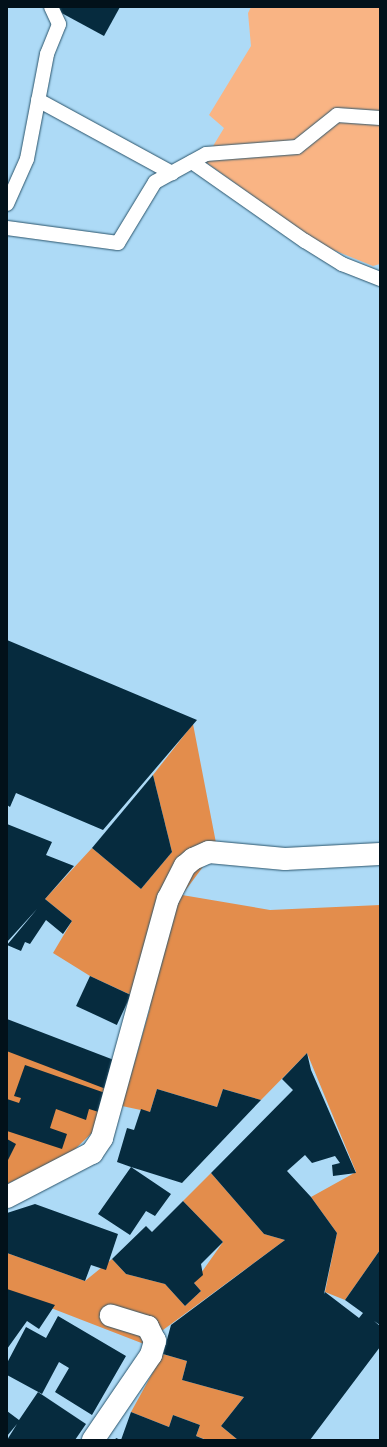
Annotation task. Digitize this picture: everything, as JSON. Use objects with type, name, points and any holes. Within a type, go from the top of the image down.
[{"type":"street","points":[[7,1196],[92,1153],[102,1138],[168,899],[186,866],[193,859],[209,852],[284,859],[380,854]]},
{"type":"street","points":[[93,1440],[151,1355],[155,1341],[148,1327],[111,1316]]},
{"type":"lane","points":[[7,204],[27,159],[47,54],[59,24],[51,7]]},
{"type":"lane","points":[[38,100],[172,173]]},
{"type":"lane","points":[[7,228],[118,243],[155,182],[206,154],[297,147],[337,115],[380,118]]},
{"type":"lane","points":[[192,162],[305,241],[342,264],[380,279]]},
{"type":"shaded area","points":[[251,7],[380,7],[380,264],[373,266],[321,245],[204,161],[224,128],[209,115],[251,46],[248,13]]},
{"type":"shaded area","points":[[193,724],[217,848],[182,895],[270,910],[380,905],[380,1250],[345,1300],[325,1292],[337,1233],[311,1197],[356,1172],[307,1053],[261,1100],[223,1089],[217,1107],[157,1089],[150,1112],[122,1106],[150,1008],[131,995],[90,976],[53,953],[72,921],[45,899],[92,848],[141,889],[172,852],[153,775]]},
{"type":"shaded area","points":[[7,1049],[106,1086],[96,1129],[70,1154],[7,1184]]},
{"type":"shaded area","points":[[211,1173],[264,1234],[285,1240],[144,1344],[7,1291],[7,1253],[85,1281],[112,1259],[126,1274],[165,1284],[185,1306],[201,1291],[194,1283],[223,1242],[183,1201]]},
{"type":"shaded area","points":[[163,1354],[187,1361],[182,1380],[244,1397],[221,1426],[238,1440],[207,1440],[196,1436],[200,1425],[173,1415],[169,1427],[131,1412]]},
{"type":"building","points":[[58,7],[120,7],[104,36],[56,10]]},
{"type":"building","points":[[7,640],[197,720],[103,830],[16,793],[10,807],[7,805]]},
{"type":"building","points":[[153,775],[172,852],[141,889],[92,848]]},
{"type":"building","points":[[7,824],[52,842],[46,855],[74,866],[45,899],[72,921],[63,934],[46,920],[30,944],[25,942],[21,951],[7,945],[37,909],[7,942]]},
{"type":"building","points":[[90,976],[131,995],[117,1025],[76,1006]]},
{"type":"building","points":[[7,1019],[115,1061],[105,1089],[7,1051]]},
{"type":"building","points":[[307,1053],[311,1070],[356,1173],[333,1176],[332,1165],[340,1163],[335,1156],[312,1163],[305,1155],[287,1171],[311,1197],[337,1233],[324,1294],[325,1292],[359,1318],[363,1313],[345,1300],[380,1250],[380,1325],[374,1321],[380,1326],[380,1347],[310,1440],[238,1440],[221,1426],[244,1397],[182,1380],[187,1361],[163,1354],[171,1325],[285,1240],[264,1234],[211,1173],[293,1090],[282,1079]]},
{"type":"building","points":[[25,1065],[108,1094],[102,1113],[89,1109],[86,1120],[56,1109],[50,1128],[67,1134],[62,1149],[7,1131],[7,1099],[19,1103],[21,1098],[14,1096]]},
{"type":"building","points":[[157,1089],[217,1107],[223,1089],[261,1100],[182,1183],[117,1162],[127,1128],[134,1130],[141,1109],[150,1112]]},
{"type":"building","points":[[7,1139],[16,1144],[7,1162]]},
{"type":"building","points":[[131,1167],[171,1194],[155,1216],[146,1211],[130,1235],[98,1214]]},
{"type":"building","points":[[183,1201],[223,1242],[201,1264],[203,1275],[194,1283],[201,1291],[185,1306],[165,1284],[126,1274],[112,1259],[146,1226],[152,1232]]},
{"type":"building","points":[[35,1204],[118,1234],[106,1270],[91,1265],[85,1281],[7,1253],[7,1213]]},
{"type":"building","points":[[7,1289],[55,1305],[39,1329],[27,1321],[7,1349]]},
{"type":"building","points":[[58,1316],[126,1356],[92,1415],[55,1392],[69,1368],[59,1362],[42,1394],[7,1375],[7,1363],[26,1327],[46,1338]]},
{"type":"building","points":[[38,1392],[86,1424],[75,1440],[7,1440],[17,1424],[7,1436],[7,1411],[19,1420]]},
{"type":"building","points":[[131,1412],[169,1427],[173,1415],[200,1425],[196,1436],[206,1440],[121,1440]]}]
